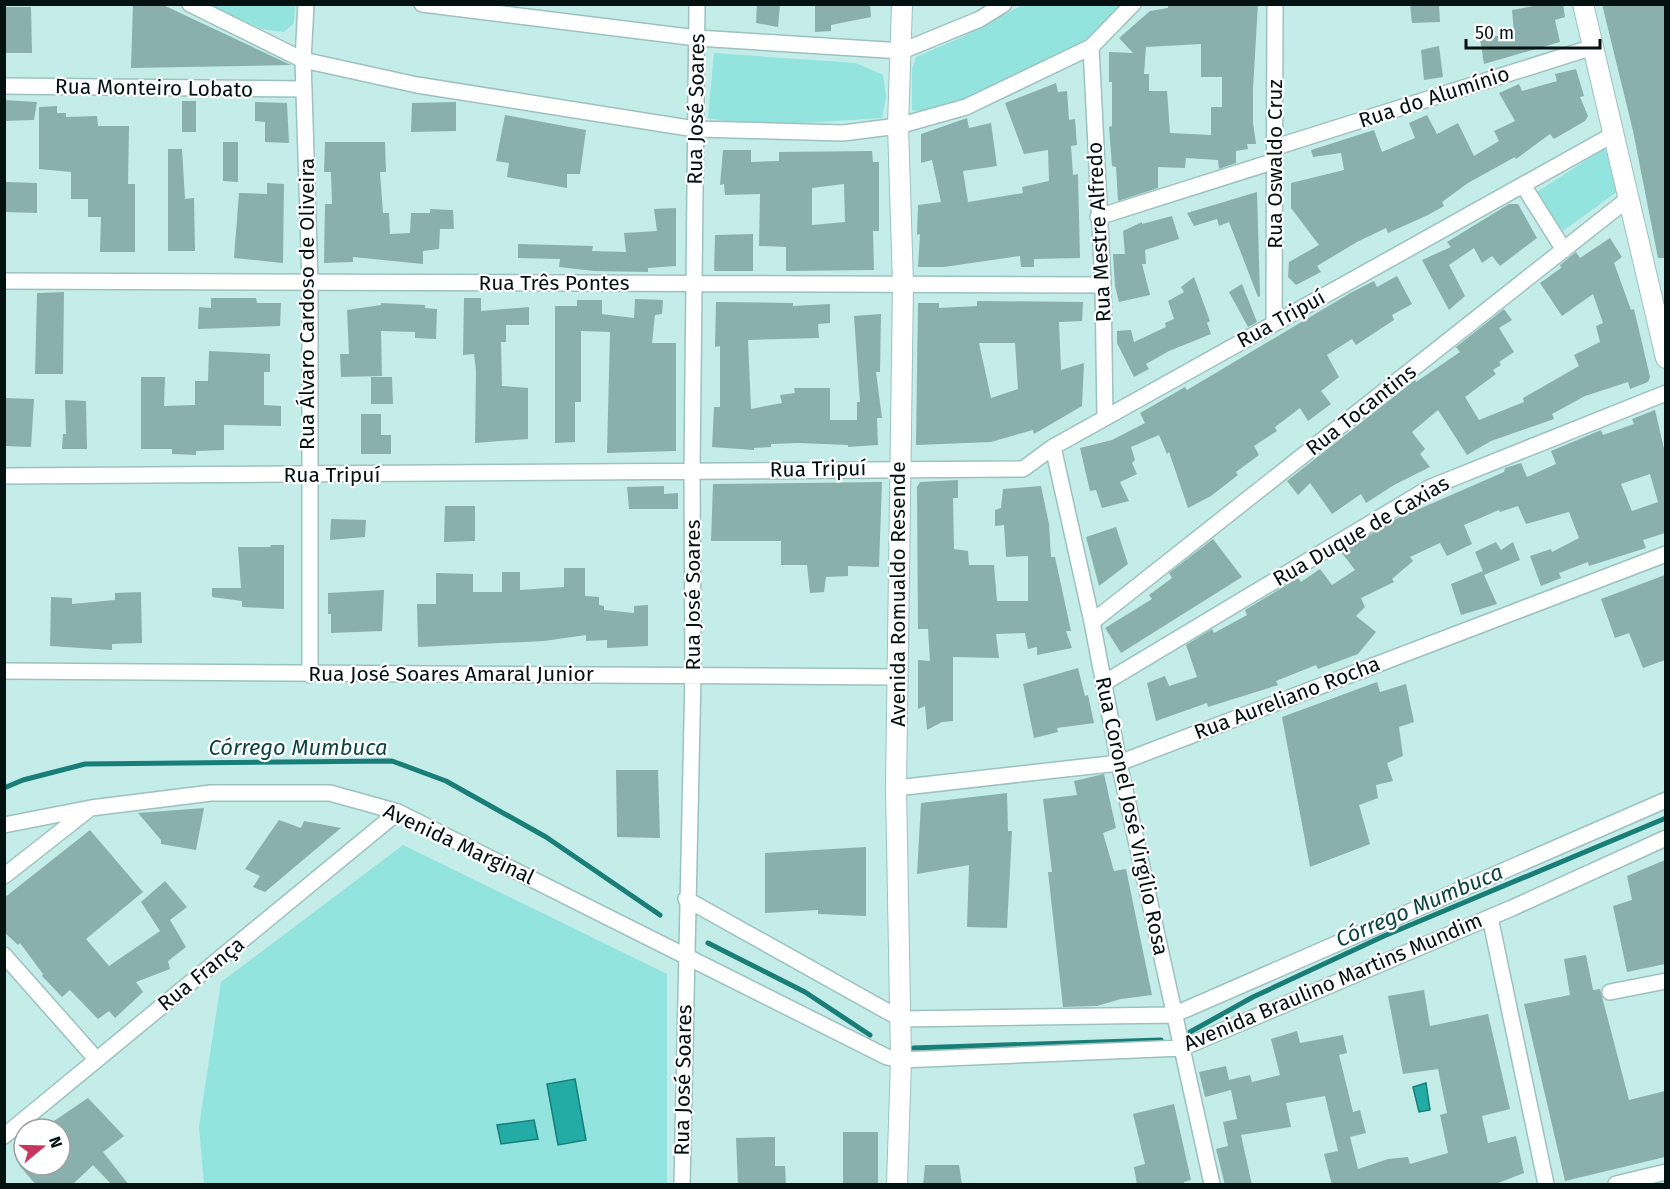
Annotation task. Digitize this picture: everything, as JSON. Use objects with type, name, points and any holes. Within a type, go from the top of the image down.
[{"type":"street","points":[[190,4],[303,60],[417,85],[695,129],[843,133],[898,126],[966,107],[1091,47],[1133,4]]},
{"type":"street","name":"Rua Álvaro Cardoso de Oliveira","points":[[306,4],[303,60],[310,282],[308,475],[310,675]]},
{"type":"street","points":[[422,4],[500,10],[697,38],[902,51],[980,19],[1004,4]]},
{"type":"street","name":"Rua José Soares","points":[[682,1185],[686,898],[693,674],[692,471],[697,4]]},
{"type":"street","name":"Avenida Romualdo Resende","points":[[897,1185],[902,1060],[896,788],[903,284],[898,126],[902,4]]},
{"type":"street","name":"Rua Oswaldo Cruz","points":[[1274,323],[1275,4]]},
{"type":"street","points":[[1583,4],[1665,358]]},
{"type":"street","name":"Rua Mestre Alfredo","points":[[1091,47],[1102,285],[1105,418]]},
{"type":"street","name":"Rua do Alumínio","points":[[1098,217],[1275,154],[1593,47]]},
{"type":"street","name":"Rua Monteiro Lobato","points":[[4,86],[304,89]]},
{"type":"street","name":"Rua Tripuí","points":[[4,476],[899,468],[1023,469],[1053,447],[1614,134]]},
{"type":"street","points":[[1523,185],[1564,250]]},
{"type":"street","name":"Rua Tocantins","points":[[1092,622],[1629,198]]},
{"type":"street","name":"Rua Três Pontes","points":[[4,280],[1102,285]]},
{"type":"street","name":"Rua Duque de Caxias","points":[[1104,683],[1431,487],[1665,393]]},
{"type":"street","name":"Rua Coronel José Virgílio Rosa","points":[[1053,447],[1092,622],[1173,1016],[1212,1185]]},
{"type":"street","name":"Rua Aureliano Rocha","points":[[896,788],[1119,762],[1665,554]]},
{"type":"street","name":"Rua José Soares Amaral Junior","points":[[4,671],[310,675],[693,674],[898,677]]},
{"type":"street","name":"Avenida Marginal","points":[[4,825],[91,808],[211,793],[330,793],[398,812],[686,955]]},
{"type":"street","name":"Avenida Braulino Martins Mundim","points":[[686,898],[901,1018],[1173,1016],[1665,800]]},
{"type":"street","points":[[4,876],[91,808]]},
{"type":"street","name":"Rua França","points":[[4,1136],[398,812]]},
{"type":"street","name":"Avenida Braulino Martins Mundim","points":[[686,955],[887,1057],[902,1060],[1182,1048],[1490,917],[1665,838]]},
{"type":"street","points":[[1490,917],[1546,1185]]},
{"type":"street","points":[[4,955],[97,1060]]},
{"type":"street","points":[[1610,992],[1665,981]]},
{"type":"street","points":[[1616,1185],[1665,1172]]},
{"type":"shaded area","points":[[209,5],[295,5],[294,23],[284,32],[262,29]]},
{"type":"shaded area","points":[[1023,5],[1124,5],[1075,48],[1036,70],[966,100],[925,111],[912,110],[912,69],[916,57],[960,38]]},
{"type":"shaded area","points":[[714,53],[856,63],[883,75],[886,97],[882,118],[771,124],[708,118]]},
{"type":"shaded area","points":[[1605,148],[1618,191],[1563,231],[1537,192]]},
{"type":"shaded area","points":[[403,845],[667,974],[667,1184],[204,1184],[199,1126],[221,982]]},
{"type":"shaded area","points":[[575,1079],[586,1140],[558,1145],[547,1084]]},
{"type":"shaded area","points":[[1426,1083],[1430,1110],[1419,1112],[1413,1087]]},
{"type":"shaded area","points":[[534,1120],[538,1139],[501,1144],[497,1125]]},
{"type":"building","points":[[133,4],[161,4],[291,65],[131,68]]},
{"type":"building","points":[[757,4],[780,4],[778,27],[756,23]]},
{"type":"building","points":[[815,4],[870,4],[871,17],[831,25],[831,31],[815,32]]},
{"type":"building","points":[[1168,4],[1258,4],[1253,89],[1253,123],[1256,144],[1247,144],[1248,149],[1236,151],[1236,163],[1219,169],[1218,160],[1186,158],[1185,168],[1158,167],[1158,188],[1118,201],[1116,167],[1112,166],[1109,127],[1112,126],[1112,82],[1109,82],[1109,52],[1133,53],[1119,38],[1150,11],[1168,8]],"holes":[[[1201,44],[1201,77],[1222,77],[1222,107],[1211,107],[1211,135],[1170,133],[1167,91],[1149,91],[1149,74],[1144,74],[1146,47]]]},
{"type":"building","points":[[1410,4],[1439,4],[1440,22],[1412,23]]},
{"type":"building","points":[[1544,4],[1563,4],[1565,17],[1555,20],[1560,42],[1484,64],[1480,39],[1514,33],[1512,10]]},
{"type":"building","points":[[1602,4],[1665,4],[1665,258],[1658,258],[1633,131]]},
{"type":"building","points":[[4,7],[31,7],[32,53],[4,53]]},
{"type":"building","points":[[1439,46],[1443,77],[1424,80],[1421,50]]},
{"type":"building","points":[[1576,69],[1584,96],[1580,97],[1588,116],[1585,121],[1554,139],[1550,134],[1516,159],[1515,157],[1468,183],[1442,202],[1444,206],[1428,215],[1388,233],[1386,228],[1357,242],[1317,266],[1321,272],[1296,285],[1288,277],[1289,262],[1319,245],[1291,208],[1291,183],[1344,170],[1341,153],[1313,157],[1311,150],[1374,130],[1382,152],[1415,138],[1409,123],[1427,115],[1437,134],[1458,123],[1474,156],[1499,141],[1494,131],[1515,121],[1499,93],[1519,84],[1522,91],[1557,81],[1555,74]]},
{"type":"building","points":[[1056,83],[1058,92],[1067,91],[1069,120],[1075,119],[1077,145],[1071,146],[1073,175],[1078,174],[1080,258],[1034,259],[1034,267],[1021,267],[1020,256],[944,267],[918,267],[920,234],[917,235],[918,205],[941,202],[932,160],[921,163],[921,134],[967,118],[969,128],[991,123],[997,166],[963,171],[968,202],[1023,193],[1022,187],[1049,181],[1048,150],[1024,154],[1005,103]]},
{"type":"building","points":[[4,100],[37,102],[34,120],[4,121]]},
{"type":"building","points":[[182,101],[196,101],[196,132],[182,132]]},
{"type":"building","points":[[255,102],[287,103],[289,143],[265,142],[265,122],[255,121]]},
{"type":"building","points":[[456,102],[456,131],[411,132],[412,103]]},
{"type":"building","points":[[57,106],[57,113],[66,113],[66,117],[97,116],[98,126],[129,126],[128,184],[135,184],[135,252],[100,252],[101,217],[88,217],[88,199],[71,199],[71,172],[39,169],[39,107]]},
{"type":"building","points":[[505,115],[586,130],[580,174],[567,174],[567,188],[507,177],[509,163],[496,161]]},
{"type":"building","points":[[223,142],[238,142],[238,182],[223,181]]},
{"type":"building","points":[[325,142],[385,142],[386,172],[380,172],[383,213],[389,213],[390,234],[410,233],[411,213],[430,213],[430,209],[453,210],[454,229],[440,229],[439,249],[423,251],[423,264],[353,257],[353,262],[324,263],[325,204],[332,204],[331,172],[324,172]]},
{"type":"building","points":[[168,149],[182,149],[185,199],[194,198],[195,251],[168,251]]},
{"type":"building","points":[[723,150],[751,150],[751,162],[779,161],[779,152],[872,151],[873,162],[879,162],[879,231],[873,231],[874,270],[786,271],[786,247],[759,246],[760,194],[725,195],[724,184],[720,185]],"holes":[[[844,184],[845,222],[812,225],[812,188]]]},
{"type":"building","points":[[6,182],[37,183],[37,213],[5,212]]},
{"type":"building","points":[[267,183],[284,184],[283,263],[234,258],[239,193],[267,194]]},
{"type":"building","points":[[1257,192],[1260,296],[1258,297],[1229,222],[1219,226],[1217,219],[1194,226],[1187,213]]},
{"type":"building","points":[[1509,204],[1518,204],[1537,238],[1500,266],[1492,256],[1482,263],[1474,248],[1449,265],[1465,296],[1449,310],[1422,260],[1451,247],[1447,242]]},
{"type":"building","points":[[676,208],[676,266],[648,268],[648,272],[594,271],[559,267],[560,259],[518,258],[518,244],[593,246],[592,251],[626,252],[624,233],[657,231],[654,209]]},
{"type":"building","points":[[1172,216],[1179,239],[1145,250],[1146,264],[1142,264],[1150,295],[1119,302],[1115,286],[1113,254],[1125,254],[1123,231],[1142,222],[1142,224]]},
{"type":"building","points":[[753,234],[753,271],[714,271],[715,235]]},
{"type":"building","points":[[1610,238],[1622,257],[1614,263],[1631,310],[1634,309],[1650,377],[1648,382],[1630,389],[1628,382],[1585,396],[1552,414],[1554,419],[1491,441],[1467,455],[1438,410],[1412,432],[1425,449],[1420,454],[1430,467],[1394,485],[1366,503],[1361,494],[1332,514],[1310,483],[1298,495],[1287,481],[1415,380],[1416,382],[1460,352],[1456,347],[1504,309],[1512,320],[1499,328],[1514,352],[1499,362],[1501,365],[1493,370],[1496,374],[1465,397],[1479,420],[1524,402],[1523,398],[1579,366],[1574,355],[1600,342],[1596,326],[1603,323],[1593,294],[1562,316],[1540,283],[1561,268],[1560,265],[1576,252],[1580,258]]},
{"type":"building","points":[[1397,276],[1412,304],[1392,315],[1394,320],[1356,345],[1352,339],[1327,355],[1339,377],[1321,391],[1331,404],[1308,421],[1300,408],[1275,427],[1277,431],[1254,446],[1259,455],[1236,472],[1238,475],[1211,496],[1188,508],[1169,452],[1167,454],[1159,435],[1131,447],[1135,460],[1132,463],[1137,474],[1120,482],[1129,501],[1102,508],[1096,490],[1090,491],[1080,448],[1112,440],[1145,423],[1140,413],[1185,387],[1187,390],[1352,292],[1374,281],[1377,287]]},
{"type":"building","points":[[1194,277],[1210,321],[1207,323],[1211,334],[1169,351],[1146,364],[1149,369],[1134,377],[1117,343],[1117,331],[1131,330],[1134,342],[1166,327],[1165,323],[1174,319],[1168,301],[1184,292],[1181,287]]},
{"type":"building","points":[[1242,284],[1257,322],[1248,327],[1229,292]]},
{"type":"building","points":[[64,292],[63,374],[35,374],[37,293]]},
{"type":"building","points":[[211,298],[256,298],[257,303],[281,303],[280,326],[198,329],[199,307],[211,308]]},
{"type":"building","points":[[464,298],[481,298],[481,311],[529,307],[529,325],[506,325],[506,342],[501,342],[502,386],[528,388],[528,439],[475,443],[476,371],[474,354],[463,355]]},
{"type":"building","points":[[635,299],[663,300],[662,314],[655,315],[652,343],[676,343],[676,451],[607,453],[610,332],[581,331],[581,402],[575,402],[575,442],[555,443],[555,306],[577,306],[577,300],[602,300],[602,314],[634,318]]},
{"type":"building","points":[[977,301],[1083,302],[1082,321],[1059,322],[1061,370],[1084,363],[1082,406],[1034,434],[1033,430],[991,442],[916,445],[918,303],[939,303],[939,308],[977,306]],"holes":[[[979,343],[1015,343],[1018,389],[991,398]]]},
{"type":"building","points":[[716,302],[793,303],[793,306],[830,304],[830,323],[818,324],[819,338],[748,340],[751,409],[782,403],[780,395],[795,393],[794,388],[830,388],[830,420],[857,420],[857,402],[860,402],[854,316],[881,314],[880,372],[876,372],[882,418],[877,418],[878,445],[848,447],[848,445],[799,443],[771,444],[771,447],[754,448],[754,450],[712,447],[714,407],[720,407],[720,346],[715,347]]},
{"type":"building","points":[[381,303],[425,305],[425,308],[437,309],[436,339],[415,338],[415,332],[381,331],[382,376],[341,377],[340,354],[349,354],[347,310],[381,305]]},
{"type":"building","points":[[209,351],[270,354],[270,372],[264,372],[264,405],[281,406],[281,426],[224,425],[224,450],[196,451],[196,455],[172,454],[172,449],[141,449],[141,377],[165,377],[164,406],[195,405],[195,381],[208,381]]},
{"type":"building","points":[[371,377],[392,377],[393,404],[371,404]]},
{"type":"building","points":[[4,398],[34,399],[31,447],[4,446]]},
{"type":"building","points":[[65,400],[86,401],[87,449],[62,449],[63,434],[66,434]]},
{"type":"building","points":[[1655,410],[1665,453],[1665,533],[1643,540],[1646,548],[1589,566],[1588,562],[1559,573],[1561,578],[1541,586],[1530,556],[1551,549],[1552,552],[1579,538],[1569,512],[1526,524],[1518,506],[1500,512],[1499,510],[1464,525],[1472,544],[1447,556],[1440,543],[1410,557],[1413,561],[1392,579],[1394,582],[1361,598],[1365,607],[1356,616],[1376,632],[1358,654],[1318,669],[1316,665],[1276,681],[1278,685],[1208,707],[1207,703],[1156,721],[1147,683],[1165,676],[1169,686],[1197,677],[1186,645],[1212,629],[1214,633],[1247,615],[1245,610],[1298,578],[1301,582],[1320,569],[1332,585],[1355,570],[1341,552],[1396,519],[1504,472],[1505,468],[1521,463],[1527,477],[1556,464],[1551,451],[1601,430],[1603,435],[1634,424],[1632,419]],"holes":[[[1650,474],[1658,502],[1632,511],[1621,484]]]},
{"type":"building","points":[[361,414],[381,414],[381,435],[391,435],[391,454],[361,454]]},
{"type":"building","points":[[958,480],[958,498],[953,498],[954,549],[968,551],[969,565],[994,565],[997,601],[1028,601],[1028,556],[1006,557],[1004,525],[995,526],[995,510],[1001,508],[1003,489],[1041,486],[1049,524],[1051,557],[1055,557],[1071,631],[1066,631],[1072,648],[1037,655],[1037,647],[1028,649],[1025,633],[996,634],[999,658],[953,657],[953,721],[942,722],[927,730],[925,706],[918,709],[918,660],[930,661],[928,629],[918,629],[917,487],[920,482]]},
{"type":"building","points":[[882,482],[879,567],[848,566],[848,576],[826,577],[824,592],[810,593],[807,565],[781,565],[781,541],[711,541],[713,484]]},
{"type":"building","points":[[664,486],[664,494],[678,493],[678,509],[629,509],[627,487]]},
{"type":"building","points":[[445,506],[475,506],[475,541],[444,542]]},
{"type":"building","points":[[331,519],[366,520],[365,537],[330,540]]},
{"type":"building","points":[[1116,527],[1128,564],[1099,586],[1086,537]]},
{"type":"building","points":[[1213,539],[1242,577],[1121,653],[1105,628],[1152,599],[1149,595],[1172,578],[1169,573]]},
{"type":"building","points":[[1496,542],[1501,550],[1513,542],[1520,560],[1484,575],[1497,604],[1461,615],[1451,584],[1483,571],[1475,552]]},
{"type":"building","points":[[271,545],[284,545],[284,609],[242,607],[242,601],[212,597],[212,588],[241,588],[238,547],[270,547]]},
{"type":"building","points":[[564,568],[585,568],[585,596],[599,597],[599,605],[604,606],[604,610],[634,613],[634,606],[648,605],[648,646],[607,648],[607,640],[586,641],[586,635],[544,641],[418,647],[417,604],[436,604],[436,573],[473,574],[473,592],[502,592],[502,572],[520,572],[520,590],[564,587]]},
{"type":"building","points":[[1665,575],[1665,660],[1643,668],[1629,633],[1615,638],[1601,599]]},
{"type":"building","points":[[384,590],[382,631],[331,633],[328,593]]},
{"type":"building","points":[[141,592],[142,643],[112,644],[112,650],[50,646],[51,597],[72,598],[72,604],[115,600],[115,593]]},
{"type":"building","points":[[1078,668],[1085,696],[1088,695],[1094,723],[1057,728],[1058,732],[1034,738],[1023,684]]},
{"type":"building","points":[[1377,682],[1380,692],[1406,684],[1414,722],[1399,727],[1403,756],[1387,763],[1393,781],[1376,785],[1378,798],[1359,805],[1370,844],[1310,867],[1282,717]]},
{"type":"building","points":[[616,770],[658,770],[660,838],[617,837]]},
{"type":"building","points":[[1104,774],[1116,828],[1103,833],[1114,871],[1126,869],[1152,995],[1121,999],[1097,1006],[1063,1007],[1048,872],[1052,872],[1043,799],[1077,795],[1074,781]]},
{"type":"building","points":[[1007,793],[1008,831],[1012,831],[1007,928],[967,927],[969,865],[917,874],[921,803]]},
{"type":"building","points":[[204,808],[196,850],[161,844],[161,840],[138,813]]},
{"type":"building","points":[[279,820],[301,828],[304,821],[341,828],[265,892],[253,887],[260,876],[245,869]]},
{"type":"building","points":[[90,830],[143,892],[86,939],[109,966],[160,931],[141,902],[165,881],[187,907],[170,920],[186,947],[168,961],[170,969],[136,982],[143,992],[115,1018],[109,1011],[98,1019],[70,990],[62,997],[42,976],[43,974],[20,943],[18,945],[4,932],[4,898]]},
{"type":"building","points":[[866,847],[866,916],[818,914],[818,910],[765,913],[765,853]]},
{"type":"building","points":[[1665,860],[1665,964],[1627,972],[1613,906],[1632,900],[1627,876]]},
{"type":"building","points":[[1586,955],[1593,990],[1600,989],[1629,1100],[1665,1091],[1665,1157],[1565,1181],[1524,1004],[1570,995],[1564,959]]},
{"type":"building","points":[[1424,990],[1430,1026],[1488,1014],[1510,1109],[1482,1116],[1488,1143],[1516,1136],[1524,1173],[1493,1185],[1332,1185],[1324,1154],[1338,1151],[1325,1096],[1286,1103],[1291,1127],[1241,1135],[1252,1185],[1225,1185],[1216,1149],[1228,1146],[1223,1122],[1237,1119],[1231,1090],[1205,1097],[1199,1072],[1226,1066],[1229,1080],[1250,1075],[1252,1082],[1280,1075],[1271,1039],[1297,1031],[1300,1043],[1343,1035],[1347,1053],[1339,1055],[1353,1112],[1360,1110],[1366,1133],[1350,1137],[1358,1169],[1388,1159],[1408,1157],[1410,1164],[1448,1153],[1440,1115],[1447,1113],[1438,1069],[1403,1074],[1388,996]]},
{"type":"building","points":[[88,1098],[124,1136],[103,1152],[129,1185],[112,1185],[93,1165],[72,1185],[36,1185],[29,1177],[72,1177],[72,1117],[60,1117]]},
{"type":"building","points":[[1174,1104],[1191,1180],[1184,1182],[1185,1185],[1137,1185],[1134,1167],[1145,1164],[1133,1114]]},
{"type":"building","points":[[843,1132],[878,1132],[878,1185],[843,1185]]},
{"type":"building","points":[[775,1137],[775,1166],[785,1166],[786,1185],[738,1185],[736,1138]]},
{"type":"building","points":[[925,1165],[959,1165],[962,1185],[923,1185]]},
{"type":"waterway","name":"Córrego Mumbuca","points":[[4,788],[23,780],[85,764],[392,761],[446,781],[546,837],[660,915]]},
{"type":"waterway","name":"Córrego Mumbuca","points":[[1190,1032],[1253,997],[1384,936],[1666,818]]},
{"type":"waterway","name":"Córrego Mumbuca","points":[[708,943],[805,992],[870,1035]]},
{"type":"waterway","name":"Córrego Mumbuca","points":[[913,1048],[1161,1040]]}]
